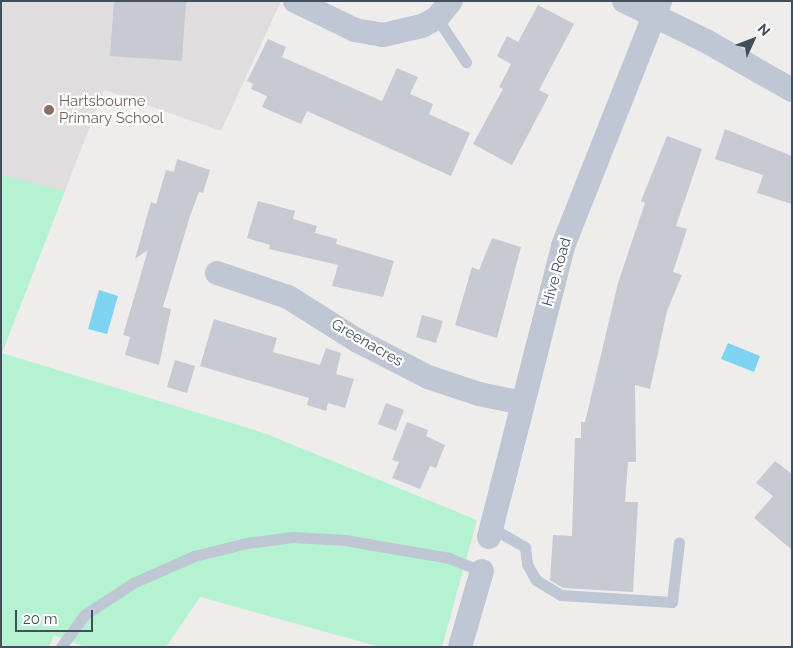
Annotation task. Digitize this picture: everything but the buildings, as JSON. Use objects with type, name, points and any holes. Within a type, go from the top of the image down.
[{"type":"street","points":[[296,1],[355,30],[383,35],[404,32],[444,10]]},
{"type":"street","points":[[624,1],[658,9],[792,90]]},
{"type":"street","name":"Hive Road","points":[[491,533],[522,403],[563,246],[592,166],[658,9]]},
{"type":"street","name":"Greenacres","points":[[217,273],[288,297],[358,342],[428,377],[478,394],[522,403]]},
{"type":"street","points":[[460,647],[482,571]]},
{"type":"lane","points":[[444,10],[466,62]]},
{"type":"lane","points":[[491,533],[525,546],[528,564],[536,580],[561,595],[672,602],[679,542]]},
{"type":"lane","points":[[61,647],[84,615],[134,582],[194,556],[246,544],[293,537],[345,540],[449,558],[482,571]]},
{"type":"shaded area","name":"Hartsbourne Primary School","points":[[1,1],[281,1],[221,131],[104,90],[65,191],[1,181]]},
{"type":"green space","points":[[1,175],[65,191],[2,353],[264,433],[477,520],[442,647],[380,647],[200,597],[166,647],[85,647],[54,635],[49,647],[1,647]]},
{"type":"water","points":[[99,290],[118,296],[107,334],[88,329]]},
{"type":"water","points":[[728,343],[760,356],[754,372],[721,359]]},
{"type":"place","name":"Hartsbourne Primary School","points":[[49,110]]}]
